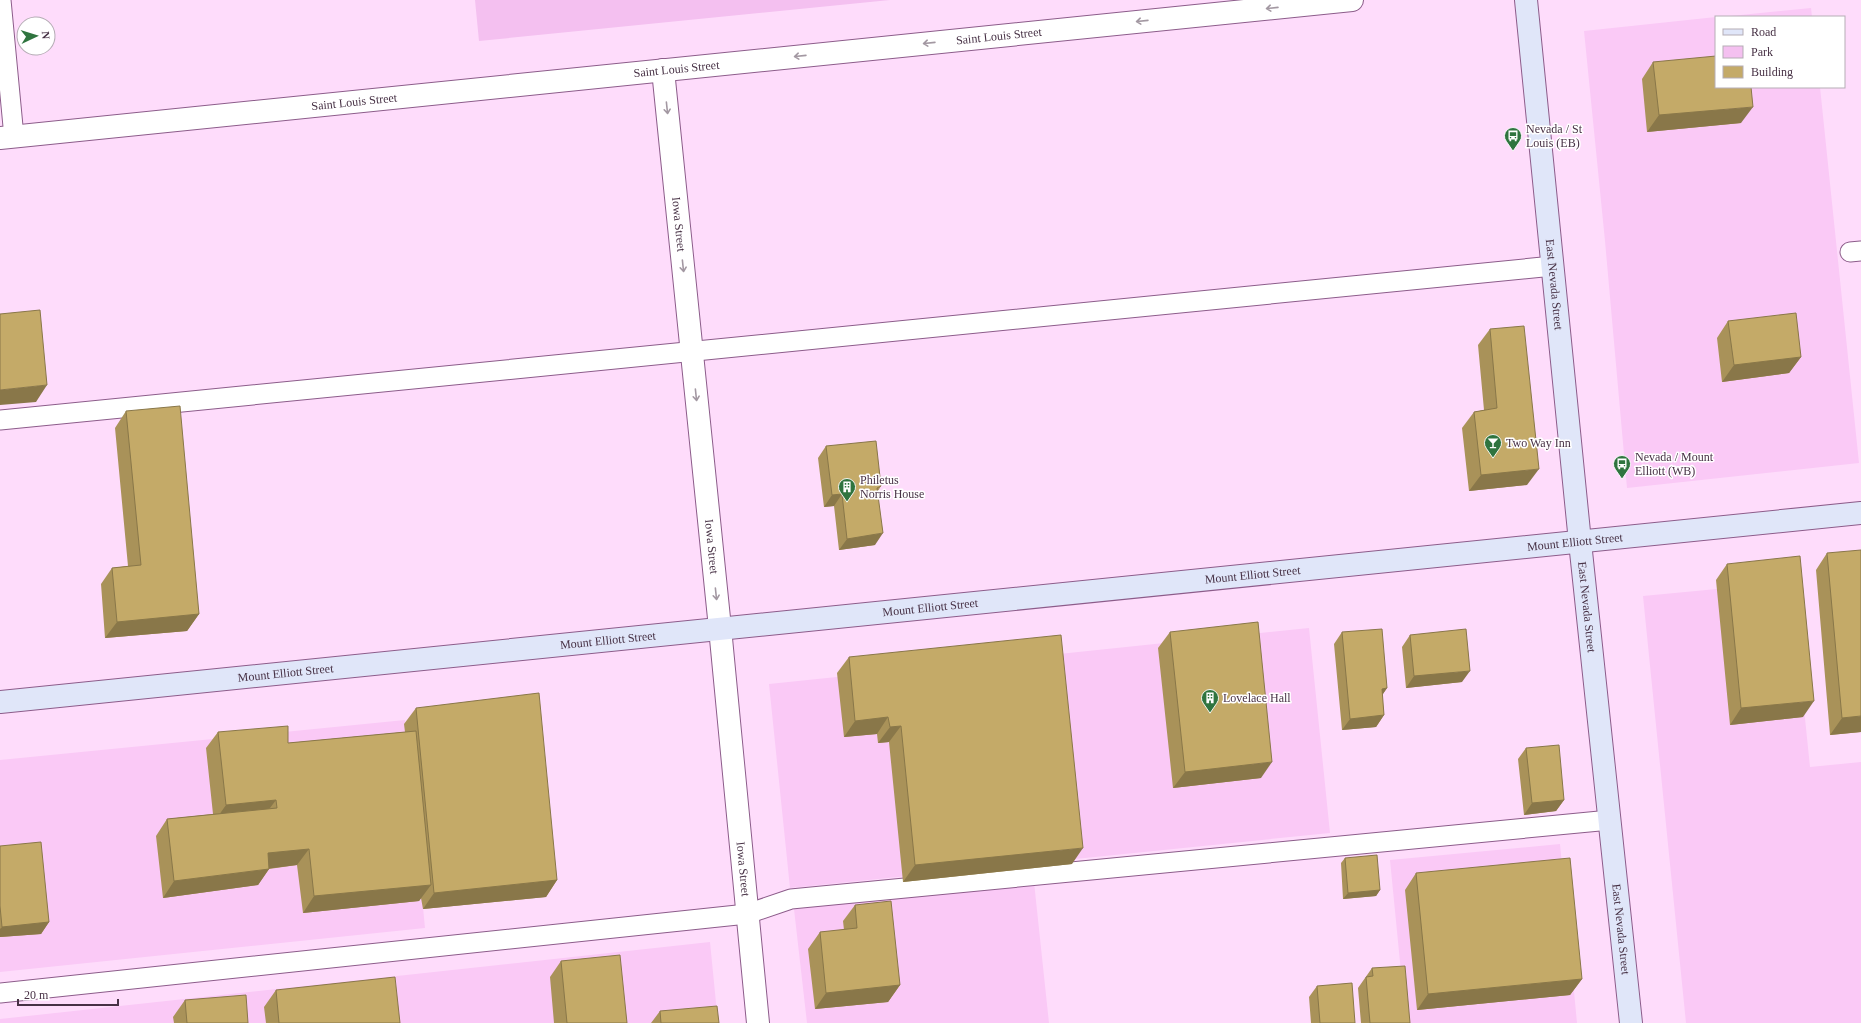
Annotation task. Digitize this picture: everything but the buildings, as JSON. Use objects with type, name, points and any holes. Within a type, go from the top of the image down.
[{"type":"street","name":"Saint Louis Street","points":[[7,137],[1352,0]]},
{"type":"street","name":"East Nevada Street","points":[[1526,0],[1580,542],[1631,1023]]},
{"type":"street","name":"Iowa Street","points":[[662,70],[720,628],[758,1023]]},
{"type":"street","name":"Mount Elliott Street","points":[[0,702],[1861,513]]},
{"type":"lane","points":[[1,0],[7,137]]},
{"type":"lane","points":[[0,420],[1552,266]]},
{"type":"lane","points":[[0,993],[747,914],[791,899],[1610,820]]},
{"type":"shaded area","points":[[1811,8],[1812,16],[1731,16]]},
{"type":"shaded area","points":[[1715,17],[1715,88],[1820,88],[1859,463],[1627,488],[1605,241],[1584,31]]},
{"type":"shaded area","points":[[1791,582],[1810,767],[1861,762],[1861,1023],[1686,1023],[1643,596]]},
{"type":"shaded area","points":[[1309,628],[1330,833],[790,888],[769,684]]},
{"type":"shaded area","points":[[405,720],[425,928],[0,972],[0,760]]},
{"type":"shaded area","points":[[1560,844],[1577,1023],[1406,1023],[1390,860]]},
{"type":"shaded area","points":[[1034,882],[1049,1023],[807,1023],[794,909]]},
{"type":"shaded area","points":[[710,942],[718,1023],[0,1023],[0,1019]]},
{"type":"green space","points":[[475,0],[890,0],[479,41]]},
{"type":"place","name":"Nevada / St Louis (EB)","points":[[1513,151]]},
{"type":"place","name":"Two Way Inn","points":[[1493,458]]},
{"type":"place","name":"Nevada / Mount Elliott (WB)","points":[[1622,479]]},
{"type":"place","name":"Philetus Norris House","points":[[847,502]]},
{"type":"place","name":"Lovelace Hall","points":[[1210,713]]}]
